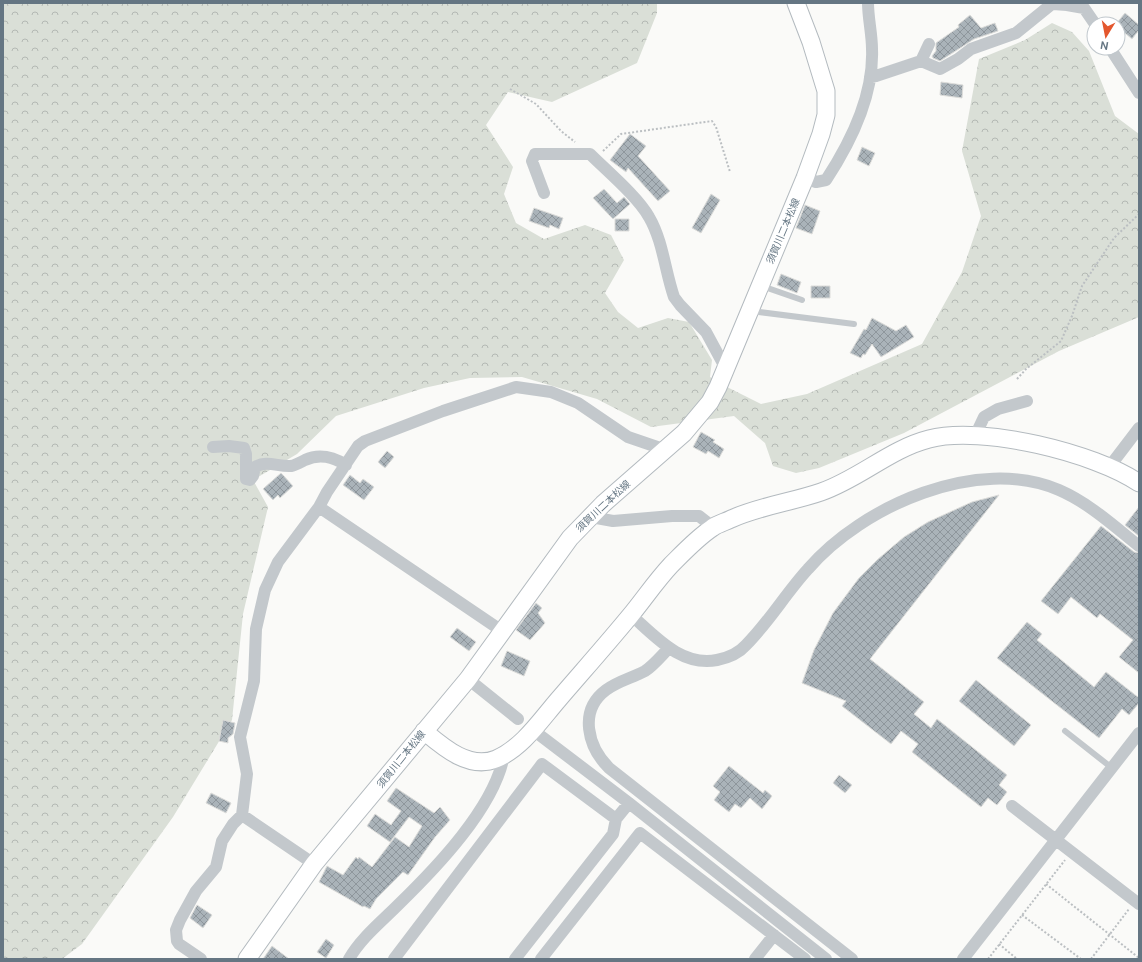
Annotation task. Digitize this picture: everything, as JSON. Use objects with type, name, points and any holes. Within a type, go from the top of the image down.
[{"type":"main road","name":"須賀川二本松線","points":[[247,959],[314,864],[468,679],[561,550],[602,504],[666,450],[688,428],[710,402],[726,369],[805,178],[821,134],[826,115],[826,92],[811,42],[796,3]]},
{"type":"main road","points":[[424,731],[440,745],[460,757],[488,761],[504,755],[512,750],[533,730],[631,615],[669,567],[713,527],[749,511],[823,491],[847,480],[875,463],[930,439],[976,434],[1004,438],[1044,447],[1110,466],[1139,483]]},
{"type":"street","points":[[805,178],[816,182],[826,180],[847,148],[865,97],[870,77],[872,48],[868,3]]},
{"type":"street","points":[[870,77],[921,61],[940,69],[958,60],[971,49],[1016,33],[1053,4],[1090,6],[1092,16]]},
{"type":"street","points":[[921,61],[929,44]]},
{"type":"street","points":[[1115,56],[1139,93]]},
{"type":"street","points":[[544,193],[532,161],[535,154],[592,156],[624,187],[649,216],[656,233],[674,297],[706,332],[726,369]]},
{"type":"street","points":[[201,959],[176,941],[176,930],[196,891],[216,867],[222,841],[233,824],[242,815],[246,774],[240,737],[254,681],[256,629],[265,590],[278,562],[319,507],[327,492],[358,446],[371,438],[516,387],[551,392],[578,403],[628,437],[666,450]]},
{"type":"street","points":[[976,434],[984,417],[998,409],[1027,401]]},
{"type":"street","points":[[1110,466],[1139,428]]},
{"type":"street","points":[[213,447],[229,446],[244,448],[246,454],[246,480],[250,480],[254,476],[255,467],[260,464],[293,466],[308,458],[319,456],[335,458],[346,465]]},
{"type":"street","points":[[631,615],[669,648],[685,657],[702,661],[716,660],[732,655],[746,646],[809,568],[843,536],[874,515],[908,499],[956,484],[981,479],[1021,480],[1059,490],[1084,504],[1139,546]]},
{"type":"street","points":[[319,507],[502,631]]},
{"type":"street","points":[[591,517],[613,522],[672,516],[699,516],[713,527]]},
{"type":"street","points":[[669,648],[643,672],[616,684],[605,691],[598,698],[590,714],[589,734],[596,752],[609,768],[852,959]]},
{"type":"street","points":[[468,679],[518,719]]},
{"type":"street","points":[[533,730],[629,803],[826,959]]},
{"type":"street","points":[[963,959],[1139,733]]},
{"type":"street","points":[[349,959],[362,940],[427,877],[449,852],[486,798],[501,770],[504,755]]},
{"type":"street","points":[[394,959],[542,764],[616,819]]},
{"type":"street","points":[[515,959],[613,834],[616,819],[629,803]]},
{"type":"street","points":[[1012,806],[1137,902]]},
{"type":"street","points":[[242,815],[314,864]]},
{"type":"street","points":[[542,959],[640,833],[805,959]]},
{"type":"street","points":[[755,959],[774,935]]},
{"type":"lane","points":[[760,286],[771,288],[802,300]]},
{"type":"lane","points":[[749,311],[854,324]]},
{"type":"lane","points":[[1065,731],[1112,768]]},
{"type":"path","points":[[510,89],[536,104],[561,131],[592,156],[621,134],[712,121],[730,172]]},
{"type":"path","points":[[1017,379],[1026,369],[1061,341],[1072,316],[1082,286],[1114,238],[1139,214]]},
{"type":"path","points":[[988,959],[1072,852]]},
{"type":"path","points":[[1046,884],[1139,958]]},
{"type":"path","points":[[1091,959],[1137,902]]},
{"type":"path","points":[[1022,915],[1080,959]]},
{"type":"path","points":[[999,944],[1017,959]]},
{"type":"green space","points":[[3,3],[657,3],[657,13],[637,63],[552,102],[508,92],[486,125],[513,167],[504,194],[516,223],[544,239],[585,225],[611,235],[624,260],[605,293],[618,312],[638,328],[668,318],[689,322],[712,360],[710,377],[761,404],[807,394],[922,344],[962,272],[981,216],[962,151],[979,59],[1025,40],[1052,23],[1072,32],[1086,48],[1086,56],[1091,56],[1115,116],[1139,134],[1139,317],[1059,351],[904,433],[819,468],[796,473],[773,466],[765,443],[734,416],[651,427],[597,399],[522,377],[470,378],[424,388],[336,416],[297,454],[253,480],[268,507],[243,614],[232,720],[173,817],[82,944],[62,959],[3,959]]},
{"type":"building","points":[[1125,13],[1139,25],[1139,30],[1132,39],[1126,34],[1126,16],[1123,16]]},
{"type":"building","points":[[970,15],[981,28],[995,23],[998,31],[974,39],[940,61],[933,58],[932,56],[936,51],[936,43],[959,27],[958,25]]},
{"type":"building","points":[[941,82],[963,85],[962,98],[940,95]]},
{"type":"building","points":[[630,134],[646,146],[638,156],[670,191],[658,201],[628,168],[626,172],[610,160]]},
{"type":"building","points":[[862,147],[875,153],[869,166],[857,160]]},
{"type":"building","points":[[604,189],[617,203],[624,197],[630,204],[613,219],[593,198]]},
{"type":"building","points":[[711,194],[720,200],[701,233],[692,228]]},
{"type":"building","points":[[805,205],[820,211],[812,234],[796,228]]},
{"type":"building","points":[[534,208],[563,218],[559,229],[550,225],[549,228],[529,221]]},
{"type":"building","points":[[615,219],[629,219],[629,231],[615,231]]},
{"type":"building","points":[[781,274],[801,282],[797,293],[777,285]]},
{"type":"building","points":[[811,286],[830,286],[830,298],[811,298]]},
{"type":"building","points":[[872,318],[896,331],[906,325],[914,337],[881,357],[872,344],[865,355],[863,354],[861,358],[850,353],[864,329],[866,330]]},
{"type":"building","points":[[701,432],[715,440],[713,442],[724,449],[719,458],[708,451],[706,454],[693,447]]},
{"type":"building","points":[[387,451],[394,457],[385,468],[378,462]]},
{"type":"building","points":[[281,473],[293,486],[280,498],[278,495],[273,500],[263,489]]},
{"type":"building","points":[[350,475],[360,483],[363,479],[374,487],[364,500],[343,485]]},
{"type":"building","points":[[999,495],[870,659],[924,702],[914,714],[931,728],[937,719],[1007,775],[999,785],[1007,792],[997,805],[988,798],[981,807],[912,752],[918,744],[901,731],[891,744],[842,706],[846,701],[802,683],[814,650],[833,613],[859,578],[877,560],[904,537],[928,522],[972,502]]},
{"type":"building","points":[[1139,507],[1139,536],[1125,525]]},
{"type":"building","points":[[1101,526],[1134,552],[1139,553],[1139,673],[1119,657],[1133,640],[1100,614],[1097,618],[1071,597],[1058,614],[1041,601]]},
{"type":"building","points":[[536,603],[542,608],[538,613],[545,623],[530,640],[516,630]]},
{"type":"building","points":[[1027,622],[1042,634],[1037,640],[1094,687],[1106,672],[1139,698],[1139,703],[1129,715],[1122,709],[1099,738],[997,658]]},
{"type":"building","points":[[457,628],[476,642],[469,651],[450,637]]},
{"type":"building","points":[[507,651],[530,661],[524,676],[501,666]]},
{"type":"building","points":[[976,680],[1031,725],[1014,746],[959,701]]},
{"type":"building","points":[[223,720],[235,723],[233,734],[228,738],[228,743],[219,741]]},
{"type":"building","points":[[729,766],[763,793],[765,790],[772,796],[762,809],[750,798],[741,808],[735,804],[729,812],[714,800],[720,792],[713,786]]},
{"type":"building","points":[[839,775],[852,785],[845,793],[833,783]]},
{"type":"building","points":[[396,788],[434,813],[440,807],[450,820],[435,837],[408,875],[403,872],[376,899],[370,909],[364,906],[363,907],[319,882],[327,866],[343,875],[356,857],[358,859],[359,857],[372,867],[395,837],[409,847],[422,826],[409,817],[390,842],[367,826],[375,814],[391,825],[401,811],[387,801]]},
{"type":"building","points":[[211,793],[231,803],[226,813],[206,803]]},
{"type":"building","points":[[197,905],[212,915],[203,928],[190,918]]},
{"type":"building","points":[[326,939],[334,945],[326,958],[317,952]]},
{"type":"building","points":[[272,946],[289,959],[263,959]]}]
